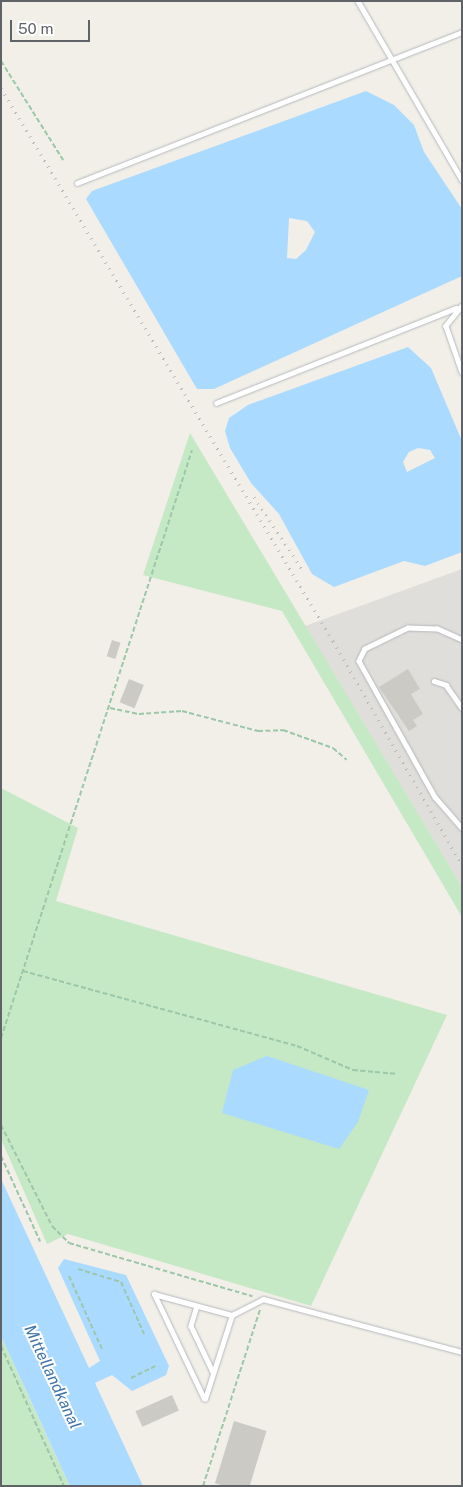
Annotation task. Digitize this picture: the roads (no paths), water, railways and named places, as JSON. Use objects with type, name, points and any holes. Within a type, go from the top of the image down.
[{"type":"lane","points":[[358,1],[462,180]]},
{"type":"lane","points":[[77,183],[462,32]]},
{"type":"lane","points":[[216,403],[462,306]]},
{"type":"lane","points":[[456,308],[446,326],[462,372]]},
{"type":"lane","points":[[462,640],[437,629],[408,628],[365,649],[359,661],[436,797],[462,828]]},
{"type":"lane","points":[[434,681],[446,685],[462,708]]},
{"type":"lane","points":[[232,1314],[205,1399],[154,1294],[232,1314],[263,1298],[462,1352]]},
{"type":"lane","points":[[197,1306],[191,1326],[213,1372]]},
{"type":"water","points":[[366,91],[394,105],[414,125],[424,152],[462,209],[462,276],[214,389],[197,389],[86,199],[92,191]],"holes":[[[289,218],[307,221],[315,232],[306,250],[296,259],[287,258]]]},
{"type":"water","points":[[408,347],[431,368],[462,441],[462,552],[425,566],[404,561],[334,587],[312,574],[279,514],[251,483],[230,448],[225,431],[229,418],[248,405]],"holes":[[[418,448],[430,450],[435,458],[407,472],[403,462],[409,452]]]},
{"type":"water","points":[[267,1056],[369,1090],[358,1122],[339,1149],[222,1113],[233,1070]]},
{"type":"water","name":"Mittellandkanal","points":[[1,1179],[89,1368],[100,1361],[58,1268],[64,1259],[126,1275],[169,1366],[166,1375],[132,1391],[112,1375],[95,1383],[143,1486],[70,1486],[1,1336]]},
{"type":"railway","points":[[1,88],[333,641],[462,865]]},
{"type":"railway","points":[[254,497],[302,569]]}]
